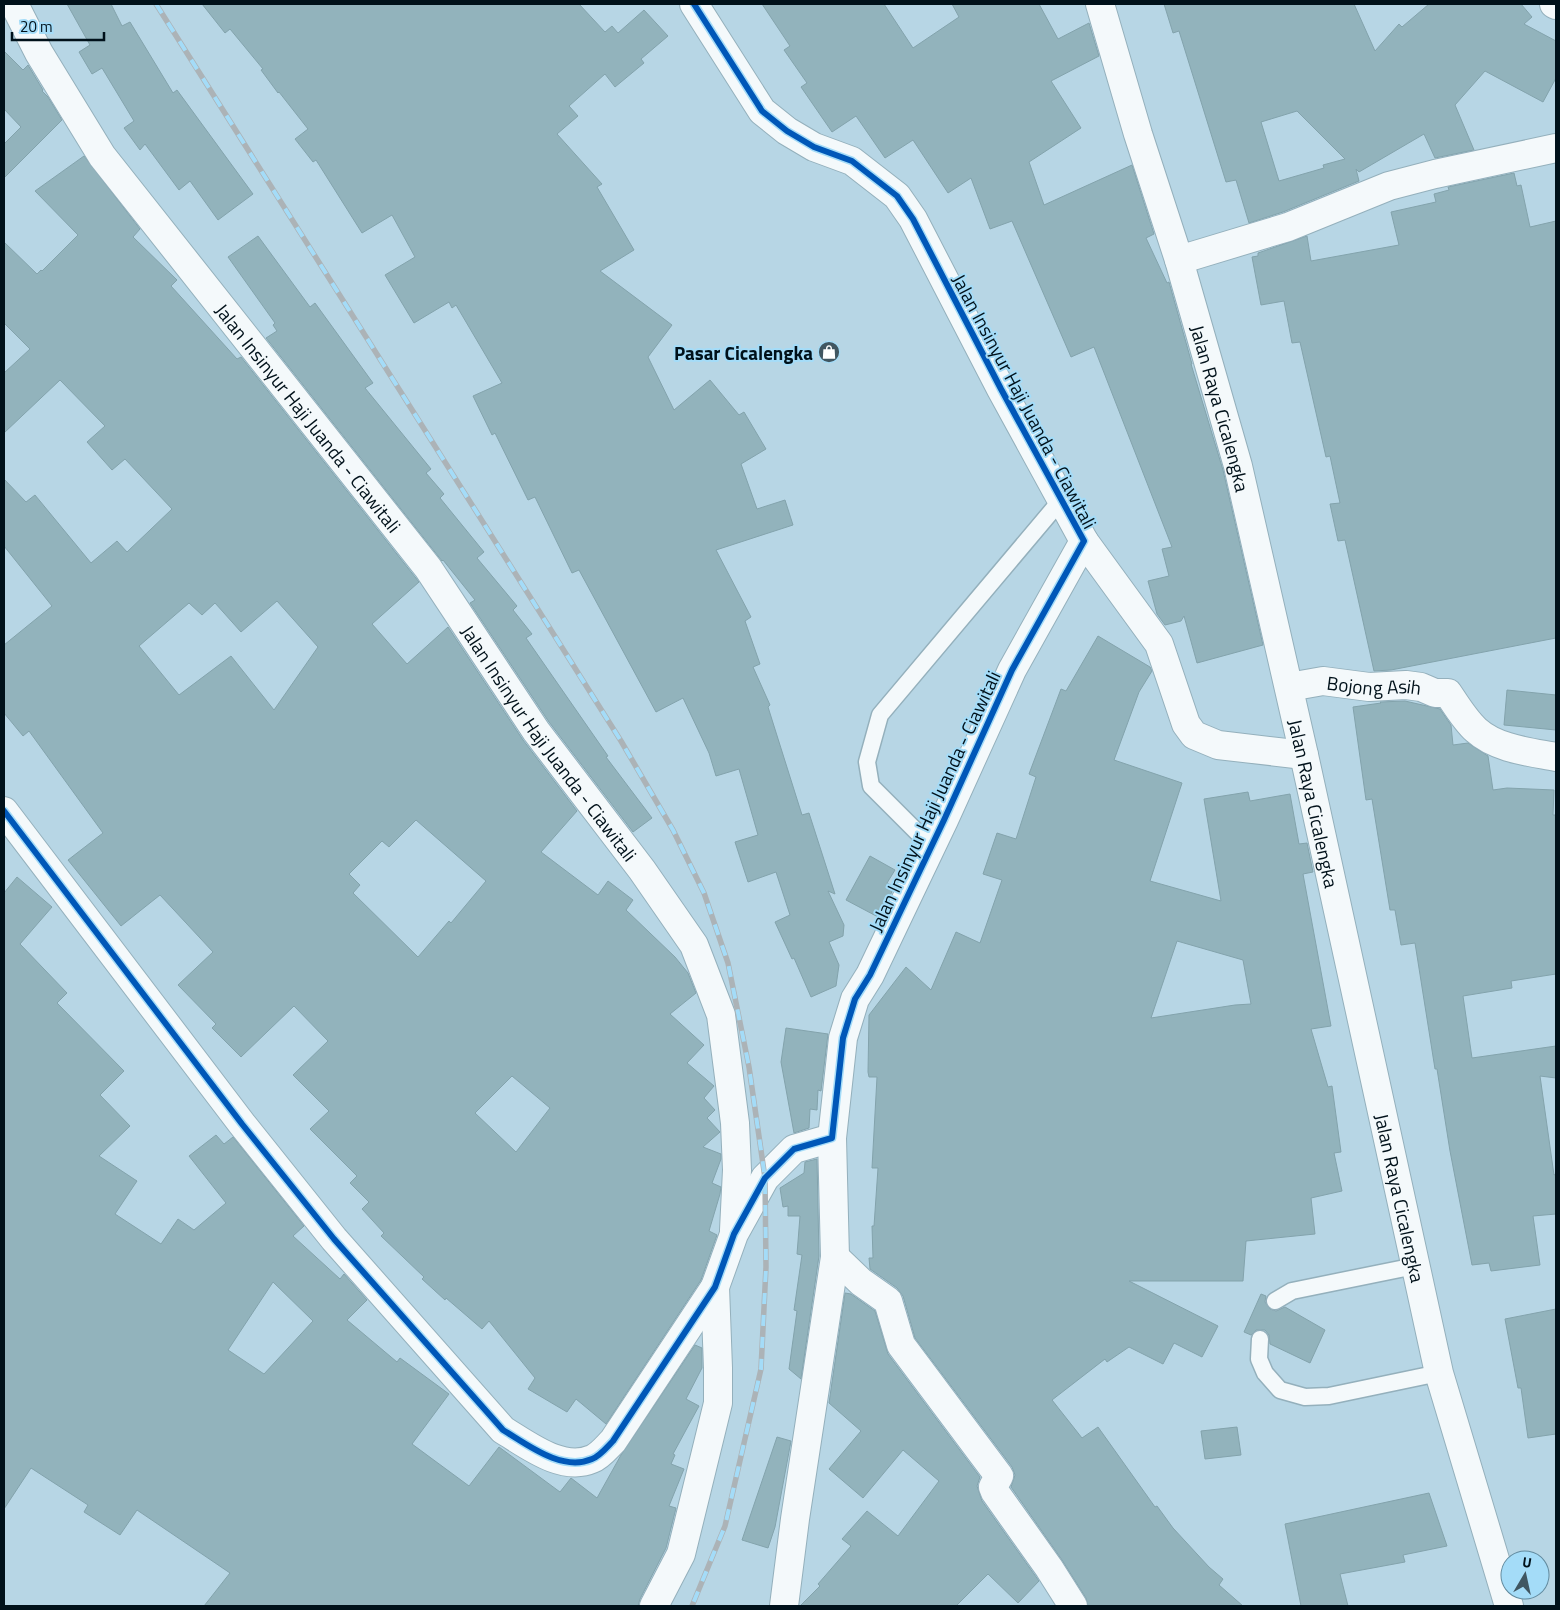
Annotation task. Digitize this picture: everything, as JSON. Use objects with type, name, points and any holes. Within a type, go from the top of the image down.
[{"type":"street","name":"Jalan Insinyur Haji Juanda - Ciawitali","points":[[14,4],[39,54],[102,156],[428,568],[536,731],[636,863],[694,944],[721,1015],[733,1099],[736,1160],[734,1234]]},
{"type":"street","name":"Jalan Insinyur Haji Juanda - Ciawitali","points":[[694,4],[762,111],[814,147],[852,161],[897,196],[913,219],[1001,389],[1084,541],[1012,670],[870,975],[855,998],[843,1038],[832,1138],[835,1257],[795,1519],[784,1606]]},
{"type":"street","name":"Jalan Raya Cicalengka","points":[[1100,4],[1138,134],[1179,260],[1238,466],[1289,687],[1439,1373],[1509,1606]]},
{"type":"street","points":[[1179,260],[1288,227],[1389,186],[1556,148]]},
{"type":"street","points":[[1084,541],[1159,644],[1186,724],[1194,735],[1218,745],[1304,755]]},
{"type":"street","name":"Bojong Asih","points":[[1289,687],[1323,681],[1369,687],[1406,685],[1421,687],[1435,693],[1448,693],[1476,730],[1490,739],[1516,749],[1556,757]]},
{"type":"street","points":[[4,812],[242,1124],[328,1232],[503,1430],[536,1451],[562,1462],[578,1462],[593,1459],[613,1442],[715,1287],[734,1234],[765,1178],[794,1150],[832,1138]]},
{"type":"street","points":[[835,1257],[861,1282],[888,1301],[901,1345],[999,1476],[993,1487],[995,1492],[1049,1568],[1073,1606]]},
{"type":"street","points":[[654,1606],[681,1554],[718,1403],[715,1287]]},
{"type":"lane","points":[[931,846],[871,786],[867,762],[880,714],[1061,500]]},
{"type":"lane","points":[[1275,1301],[1292,1291],[1415,1266]]},
{"type":"lane","points":[[1260,1339],[1259,1360],[1265,1373],[1280,1390],[1305,1397],[1328,1396],[1439,1373]]},
{"type":"building","points":[[67,4],[111,4],[122,26],[130,22],[173,93],[177,90],[253,194],[218,220],[190,181],[179,190],[145,144],[140,150],[124,128],[134,121],[102,68],[92,74],[79,52],[90,45]]},
{"type":"building","points":[[202,4],[579,4],[605,32],[612,26],[618,33],[644,10],[668,36],[641,59],[644,63],[615,87],[605,74],[569,106],[578,116],[557,134],[602,184],[597,187],[634,250],[600,271],[672,325],[648,357],[674,410],[710,380],[739,415],[744,412],[766,449],[741,464],[757,509],[785,500],[793,525],[716,550],[751,617],[745,621],[760,664],[753,667],[770,705],[768,707],[802,815],[809,813],[835,894],[828,891],[844,925],[843,936],[829,942],[839,965],[836,986],[811,997],[794,958],[792,959],[775,922],[790,915],[776,872],[748,882],[735,842],[758,835],[739,769],[716,776],[709,753],[683,698],[656,712],[579,570],[572,573],[535,497],[528,500],[495,433],[492,435],[473,396],[502,383],[456,305],[452,308],[449,302],[414,323],[385,275],[415,257],[392,215],[362,233],[316,160],[313,162],[295,139],[308,129],[278,93],[261,70],[263,69],[230,29],[225,33]]},
{"type":"building","points":[[762,4],[884,4],[913,48],[959,17],[952,4],[1039,4],[1058,39],[1089,23],[1099,56],[1051,81],[1081,128],[1029,162],[1044,205],[1132,165],[1154,234],[1146,238],[1167,283],[1169,282],[1223,470],[1263,645],[1197,663],[1184,616],[1181,621],[1165,625],[1157,614],[1148,581],[1169,576],[1162,549],[1172,547],[1094,347],[1071,357],[1012,221],[990,229],[971,178],[948,193],[913,140],[885,158],[856,116],[832,132],[801,87],[807,83],[784,50],[790,46]]},
{"type":"building","points":[[1164,4],[1354,4],[1375,51],[1399,24],[1402,27],[1429,4],[1521,4],[1532,17],[1524,24],[1556,41],[1556,78],[1543,102],[1485,71],[1455,105],[1474,150],[1435,158],[1424,134],[1359,172],[1356,169],[1359,181],[1283,212],[1249,223],[1236,180],[1226,182],[1179,31],[1173,33]],"holes":[[[1297,111],[1345,159],[1323,165],[1324,168],[1279,181],[1261,122]]]},
{"type":"building","points":[[4,51],[23,70],[28,65],[42,91],[48,97],[62,120],[4,178],[4,144],[21,127],[4,109]]},
{"type":"building","points":[[84,156],[140,229],[133,237],[177,280],[171,286],[237,359],[241,357],[419,582],[372,624],[407,664],[448,627],[523,740],[577,811],[541,852],[598,895],[608,881],[633,900],[626,910],[675,957],[688,973],[696,993],[670,1014],[704,1045],[687,1063],[714,1086],[704,1098],[715,1110],[707,1118],[720,1132],[703,1147],[721,1154],[712,1183],[721,1187],[720,1194],[709,1231],[717,1235],[701,1280],[606,1424],[576,1399],[567,1412],[528,1389],[535,1378],[489,1321],[482,1329],[446,1298],[445,1300],[381,1236],[384,1233],[362,1209],[369,1202],[350,1183],[357,1176],[310,1129],[329,1111],[293,1075],[328,1041],[294,1006],[241,1057],[212,1028],[216,1024],[178,985],[213,952],[160,895],[121,926],[68,860],[103,833],[29,731],[23,736],[4,713],[4,645],[52,606],[4,546],[4,479],[26,502],[35,495],[91,563],[117,541],[127,552],[172,509],[125,459],[112,470],[87,442],[105,426],[60,380],[4,433],[4,373],[30,349],[4,323],[4,242],[37,274],[78,235],[35,191]],"holes":[[[277,601],[318,647],[274,710],[231,656],[179,695],[139,646],[189,603],[202,615],[215,603],[241,632]],[[416,820],[486,881],[451,923],[449,921],[418,957],[353,893],[360,885],[349,874],[382,841],[389,847]],[[512,1076],[550,1108],[516,1152],[475,1113]]]},
{"type":"building","points":[[1514,173],[1517,186],[1521,185],[1530,227],[1556,221],[1556,638],[1391,670],[1374,671],[1345,540],[1338,541],[1330,504],[1340,503],[1330,456],[1326,457],[1300,342],[1292,343],[1284,301],[1261,305],[1252,257],[1258,256],[1258,253],[1307,236],[1311,261],[1399,245],[1391,212],[1436,202],[1434,194],[1449,190],[1448,187]]},
{"type":"building","points":[[258,236],[310,307],[315,303],[373,383],[365,388],[431,469],[426,473],[444,494],[440,498],[484,552],[477,558],[517,606],[513,610],[532,634],[526,638],[608,756],[606,757],[652,818],[633,832],[549,722],[470,603],[475,600],[266,338],[277,331],[273,325],[275,323],[228,257]]},
{"type":"building","points":[[1098,636],[1150,667],[1152,671],[1139,692],[1114,760],[1182,783],[1150,881],[1221,901],[1204,799],[1248,792],[1250,801],[1290,794],[1299,844],[1307,843],[1313,872],[1303,874],[1331,1026],[1311,1029],[1328,1087],[1332,1086],[1341,1152],[1334,1153],[1342,1191],[1311,1198],[1315,1234],[1246,1241],[1243,1281],[1129,1281],[1218,1326],[1202,1357],[1174,1343],[1163,1364],[1129,1347],[1107,1362],[1105,1359],[1052,1400],[1082,1438],[1098,1427],[1155,1507],[1157,1506],[1173,1528],[1209,1567],[1223,1579],[1219,1585],[1243,1606],[1088,1606],[1086,1598],[1062,1560],[1011,1487],[1015,1475],[1012,1467],[915,1338],[903,1296],[897,1288],[870,1269],[869,1258],[873,1258],[872,1226],[874,1226],[878,1168],[872,1168],[877,1077],[869,1077],[868,1072],[869,1015],[906,967],[931,990],[956,932],[980,943],[1002,880],[983,874],[997,833],[1016,839],[1036,777],[1029,774],[1061,689],[1066,691]],"holes":[[[1177,941],[1243,960],[1251,1004],[1151,1018]]]},
{"type":"building","points":[[1507,690],[1556,695],[1556,730],[1504,725]]},
{"type":"building","points":[[1405,701],[1440,709],[1451,725],[1453,745],[1468,743],[1488,756],[1493,790],[1507,788],[1554,790],[1553,815],[1556,815],[1556,974],[1511,981],[1512,988],[1463,996],[1472,1058],[1556,1046],[1556,1078],[1540,1076],[1554,1175],[1556,1174],[1556,1214],[1533,1216],[1540,1265],[1491,1271],[1489,1263],[1472,1265],[1450,1151],[1437,1069],[1435,1069],[1415,943],[1401,945],[1395,910],[1390,910],[1372,799],[1366,800],[1353,707],[1380,702]]},
{"type":"building","points":[[870,856],[895,870],[887,883],[894,887],[880,918],[846,900]]},
{"type":"building","points":[[17,877],[52,907],[20,944],[67,993],[57,1003],[124,1071],[100,1095],[130,1126],[99,1156],[137,1181],[115,1214],[161,1244],[178,1219],[194,1230],[226,1203],[189,1156],[216,1135],[224,1144],[233,1137],[304,1226],[293,1236],[340,1279],[344,1274],[367,1300],[347,1320],[397,1362],[400,1358],[449,1394],[412,1444],[469,1486],[499,1447],[560,1492],[571,1478],[597,1498],[621,1455],[695,1345],[702,1348],[702,1368],[686,1399],[699,1406],[673,1454],[675,1455],[671,1464],[684,1469],[669,1506],[676,1508],[666,1548],[638,1606],[204,1606],[230,1573],[137,1510],[120,1535],[84,1512],[88,1505],[31,1468],[4,1509],[4,893]],"holes":[[[273,1282],[313,1321],[264,1374],[228,1350]]]},
{"type":"building","points":[[786,1028],[828,1034],[821,1091],[818,1090],[817,1110],[810,1109],[809,1128],[794,1133],[781,1062]]},
{"type":"building","points":[[817,1159],[819,1256],[801,1379],[789,1369],[797,1311],[794,1310],[802,1255],[797,1254],[800,1216],[788,1216],[788,1206],[783,1207],[780,1188],[804,1173],[805,1162]]},
{"type":"building","points":[[845,1293],[851,1294],[875,1311],[888,1354],[980,1477],[977,1486],[982,1501],[1039,1581],[1018,1603],[988,1574],[956,1606],[800,1606],[820,1586],[818,1584],[851,1546],[842,1539],[867,1511],[898,1536],[939,1481],[903,1450],[863,1498],[829,1469],[861,1431],[829,1403]]},
{"type":"building","points":[[1261,1294],[1266,1296],[1265,1302],[1270,1309],[1276,1311],[1285,1307],[1325,1330],[1310,1363],[1270,1344],[1269,1335],[1265,1330],[1256,1330],[1251,1335],[1244,1332]]},
{"type":"building","points":[[1556,1309],[1556,1434],[1528,1438],[1521,1388],[1518,1388],[1505,1319]]},
{"type":"building","points":[[1237,1427],[1241,1455],[1205,1459],[1201,1431]]},
{"type":"building","points":[[777,1437],[791,1441],[775,1527],[768,1548],[742,1540]]},
{"type":"building","points":[[1429,1493],[1447,1546],[1403,1555],[1405,1562],[1340,1574],[1348,1606],[1301,1606],[1285,1524]]},
{"type":"railway","points":[[156,4],[621,741],[673,830],[704,893],[728,963],[749,1067],[765,1178],[766,1267],[761,1369],[725,1526],[692,1606]]},
{"type":"cycle path","points":[[4,811],[242,1124],[334,1239],[503,1430],[534,1449],[557,1459],[581,1462],[598,1456],[613,1441],[715,1287],[734,1234],[765,1178],[794,1149],[832,1138],[843,1038],[855,999],[870,975],[944,820],[1012,670],[1084,541],[1001,389],[913,219],[897,196],[852,161],[814,147],[787,131],[762,111],[694,4]]},
{"type":"place","name":"Pasar Cicalengka","points":[[829,352]]}]
